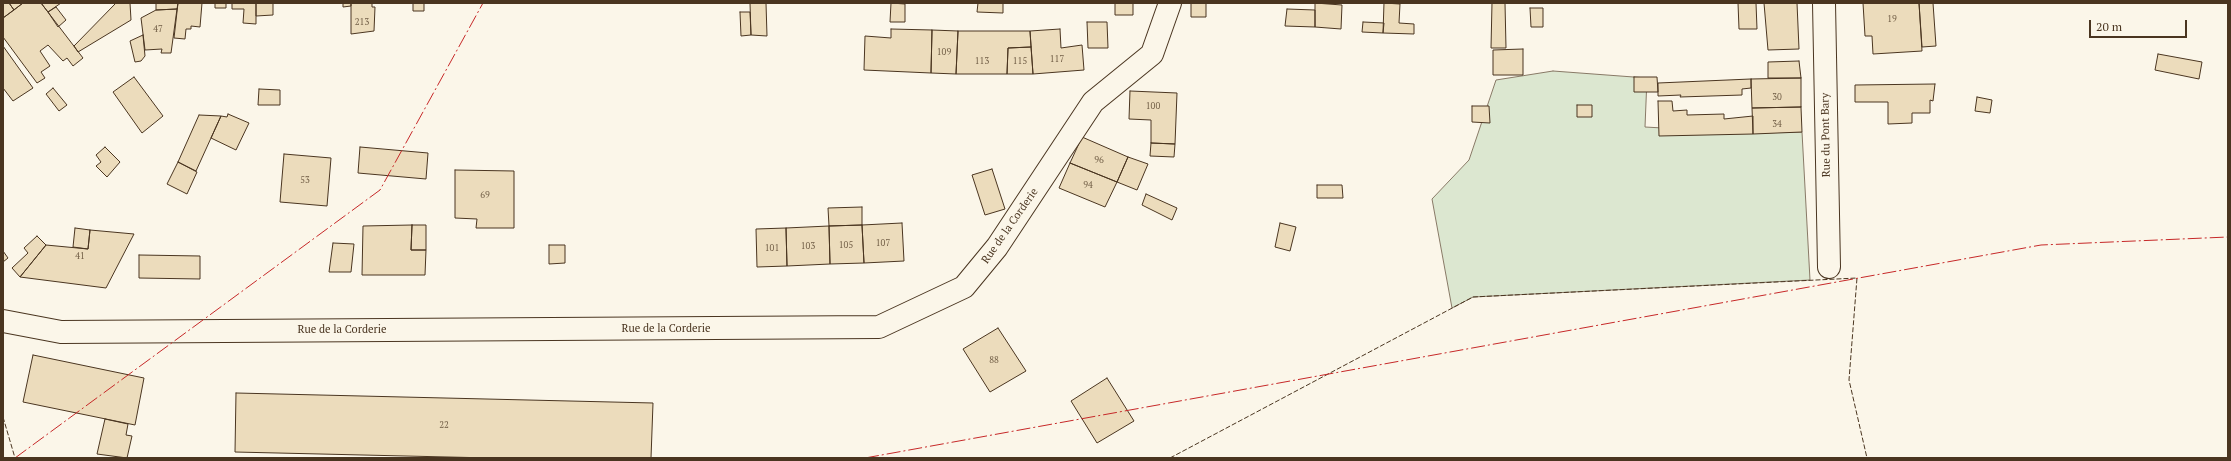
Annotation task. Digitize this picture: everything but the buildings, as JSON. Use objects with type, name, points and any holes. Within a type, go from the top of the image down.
[{"type":"street","name":"Rue de la Corderie","points":[[3,321],[61,332],[880,327],[964,287],[997,247],[1093,102],[1152,54],[1170,3]]},
{"type":"street","name":"Rue du Pont Bary","points":[[1824,3],[1829,267]]},
{"type":"green space","points":[[1553,71],[1647,78],[1645,127],[1753,133],[1802,132],[1810,280],[1473,297],[1452,308],[1432,199],[1469,160],[1496,80]]},
{"type":"fence","points":[[1170,458],[1473,297],[1857,278],[1849,380],[1867,458]]},
{"type":"fence","points":[[3,417],[15,458]]},
{"type":"power","points":[[15,458],[380,190],[483,3]]},
{"type":"power","points":[[865,458],[2041,245],[2228,237]]}]
